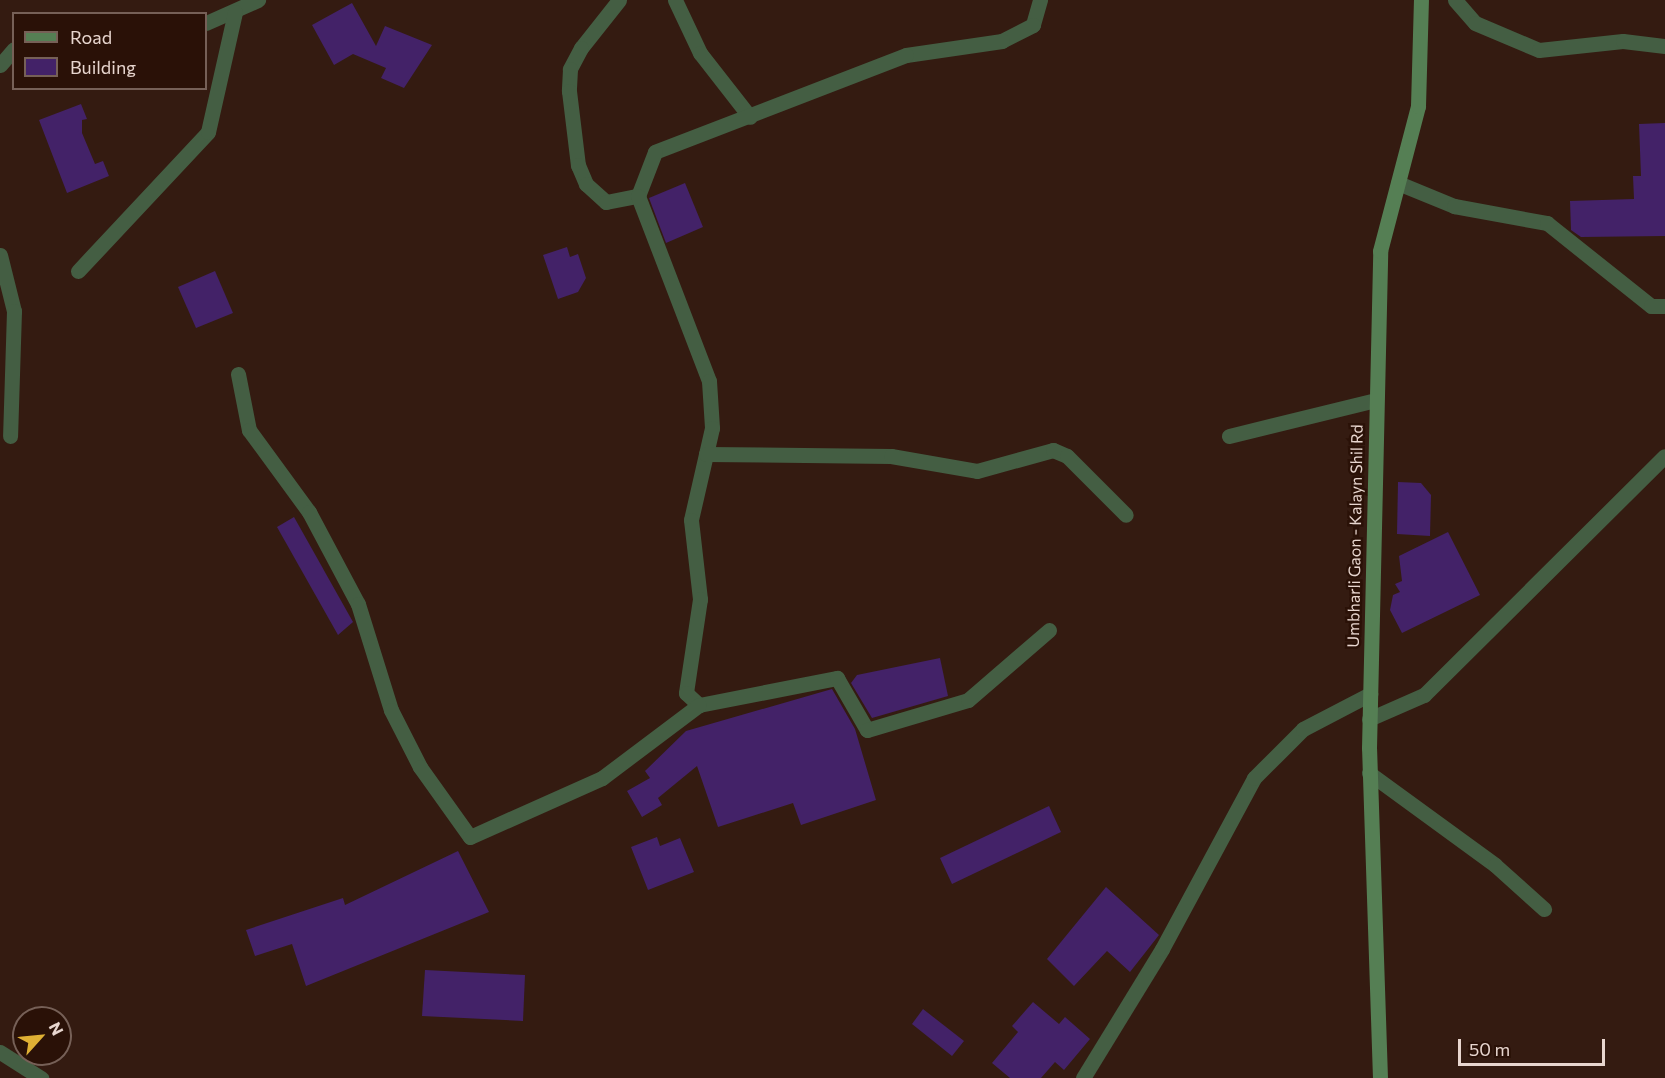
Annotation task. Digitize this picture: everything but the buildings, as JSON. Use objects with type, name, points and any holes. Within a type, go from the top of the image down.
[{"type":"street","points":[[207,23],[258,0]]},
{"type":"street","points":[[619,0],[581,48],[570,69],[569,91],[578,165],[586,184],[606,202],[638,196]]},
{"type":"street","points":[[675,0],[700,52],[750,117]]},
{"type":"street","points":[[699,705],[687,693],[699,599],[692,520],[712,428],[709,381],[638,196],[655,152],[906,55],[1002,41],[1033,25],[1040,0]]},
{"type":"street","name":"Umbharli Gaon - Kalayn Shil Rd","points":[[1380,1078],[1369,719],[1380,251],[1418,106],[1421,0]]},
{"type":"street","points":[[1455,0],[1475,23],[1539,50],[1623,41],[1665,46]]},
{"type":"street","points":[[78,271],[208,132],[235,12]]},
{"type":"street","points":[[0,65],[12,51]]},
{"type":"street","points":[[1398,183],[1454,206],[1547,223],[1651,306],[1665,306]]},
{"type":"street","points":[[0,255],[14,311],[10,436]]},
{"type":"street","points":[[238,374],[249,430],[309,512],[358,604],[391,710],[420,767],[470,837],[602,778],[699,705],[837,678],[867,730],[968,700],[1049,630]]},
{"type":"street","points":[[1229,436],[1376,400]]},
{"type":"street","points":[[706,454],[891,456],[977,471],[1053,450],[1066,456],[1126,515]]},
{"type":"street","points":[[1369,719],[1424,695],[1586,539],[1656,459],[1665,456]]},
{"type":"street","points":[[1083,1078],[1150,970],[1254,778],[1303,729],[1370,694]]},
{"type":"street","points":[[1369,773],[1495,865],[1544,909]]},
{"type":"street","points":[[0,1052],[41,1078]]}]
